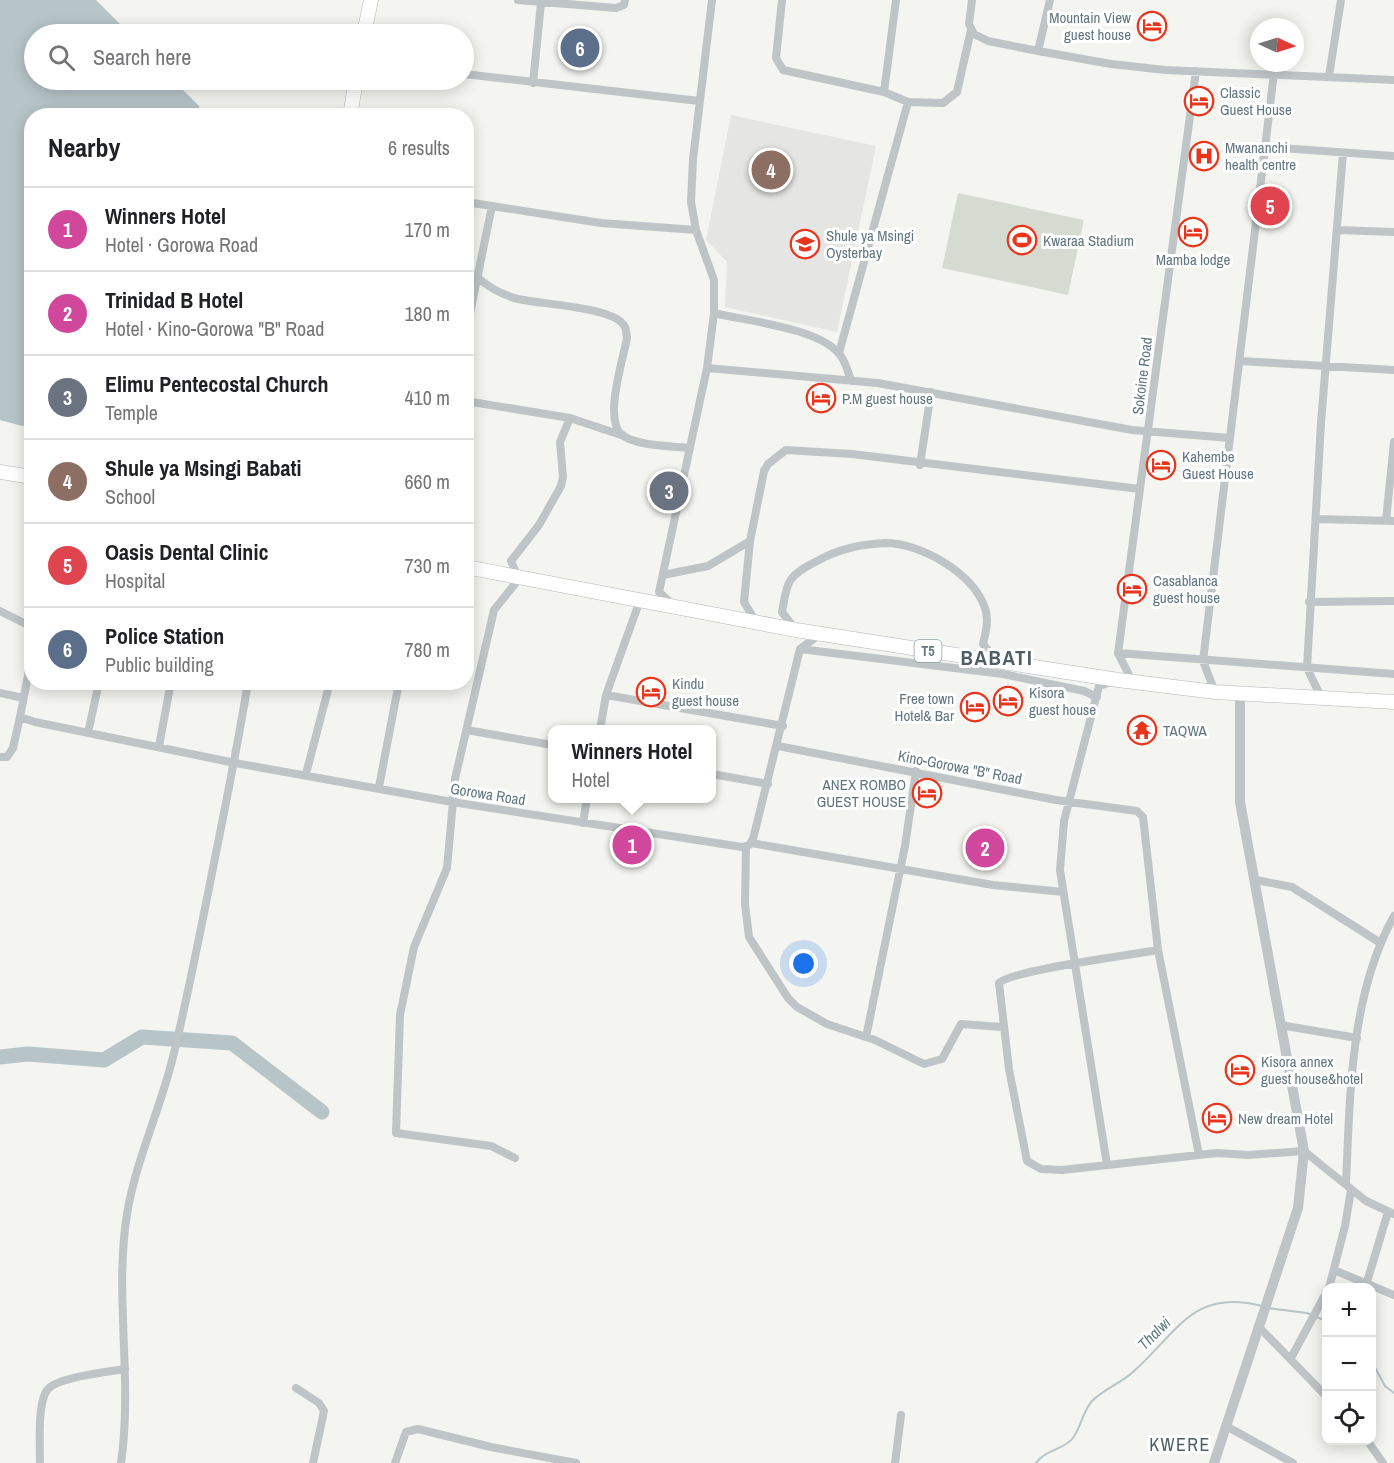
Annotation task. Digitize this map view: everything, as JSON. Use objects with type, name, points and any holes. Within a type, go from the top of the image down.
[{"type":"highway","points":[[366,24],[371,0]]},
{"type":"highway","points":[[351,108],[354,90]]},
{"type":"highway","points":[[0,472],[24,476]]},
{"type":"highway","name":"T5","points":[[474,569],[796,630],[1125,681],[1240,694],[1394,702]]},
{"type":"street","points":[[518,0],[616,8],[624,5],[625,0]]},
{"type":"street","points":[[674,606],[659,592],[707,368],[714,313],[713,274],[696,230],[691,202],[699,101],[712,0]]},
{"type":"street","points":[[782,0],[776,58],[783,70],[884,92],[908,102],[943,103],[957,92],[971,30],[969,15],[972,0]]},
{"type":"street","points":[[884,92],[897,0]]},
{"type":"street","points":[[1038,51],[1050,0]]},
{"type":"street","points":[[1329,76],[1341,0]]},
{"type":"street","points":[[533,82],[542,3]]},
{"type":"street","points":[[971,30],[988,41],[1111,64],[1196,71],[1394,80]]},
{"type":"street","name":"Sokoine Road","points":[[1118,653],[1196,71]]},
{"type":"street","points":[[1215,692],[1203,661],[1274,74]]},
{"type":"street","points":[[474,75],[699,101]]},
{"type":"street","points":[[839,353],[855,302],[908,102]]},
{"type":"street","points":[[1265,147],[1394,156]]},
{"type":"street","points":[[1322,699],[1307,668],[1325,366],[1343,153]]},
{"type":"street","points":[[474,203],[601,223],[696,230]]},
{"type":"street","points":[[474,296],[492,206]]},
{"type":"street","points":[[1338,230],[1394,232]]},
{"type":"street","points":[[478,278],[493,291],[519,299],[593,312],[621,321],[626,328],[627,338],[613,414],[621,435]]},
{"type":"street","points":[[714,313],[814,337],[839,353],[851,381]]},
{"type":"street","points":[[1240,361],[1394,370]]},
{"type":"street","points":[[707,368],[851,381],[932,392],[1148,433],[1230,438]]},
{"type":"street","points":[[920,465],[932,392]]},
{"type":"street","points":[[474,402],[570,418],[650,444],[689,448]]},
{"type":"street","points":[[515,1158],[491,1146],[401,1135],[395,1130],[400,1016],[414,947],[447,868],[452,802],[494,610],[519,579],[512,561],[539,525],[561,486],[563,477],[560,442],[570,418]]},
{"type":"street","points":[[1316,519],[1390,521],[1394,442]]},
{"type":"street","points":[[756,623],[744,602],[750,541],[764,471],[768,464],[782,452],[792,449],[852,454],[920,465],[1140,489]]},
{"type":"street","points":[[663,575],[708,566],[750,541]]},
{"type":"street","points":[[796,630],[782,612],[790,581],[798,573],[828,555],[858,546],[887,543],[922,552],[960,575],[973,588],[986,614],[983,644],[997,661]]},
{"type":"street","points":[[601,725],[606,695],[640,599]]},
{"type":"street","points":[[1310,602],[1394,601]]},
{"type":"street","points":[[0,611],[24,623]]},
{"type":"street","points":[[820,634],[800,648],[778,746],[749,844],[746,924],[757,953],[797,1007],[827,1024],[866,1037],[924,1064],[942,1059],[962,1024],[1002,1027]]},
{"type":"street","points":[[800,648],[1003,674],[1084,691],[1097,697]]},
{"type":"street","points":[[1107,1165],[1075,965],[1073,938],[1063,892],[1061,845],[1069,802],[1099,686],[1125,681],[1118,653],[1394,674]]},
{"type":"street","points":[[1003,674],[1020,665]]},
{"type":"street","points":[[0,757],[7,757],[13,748],[25,690]]},
{"type":"street","points":[[88,733],[97,690]]},
{"type":"street","points":[[159,746],[170,690]]},
{"type":"street","points":[[121,1463],[125,1369],[121,1263],[127,1212],[150,1127],[168,1077],[193,976],[235,763],[247,690]]},
{"type":"street","points":[[306,774],[328,690]]},
{"type":"street","points":[[379,787],[397,690]]},
{"type":"street","points":[[0,693],[23,698]]},
{"type":"street","points":[[1214,1463],[1266,1299],[1298,1208],[1304,1151],[1240,802],[1240,694]]},
{"type":"street","points":[[606,695],[783,726]]},
{"type":"street","name":"Gorowa Road","points":[[20,717],[235,763],[379,787],[452,802],[690,841],[749,844],[1023,890],[1063,892]]},
{"type":"street","points":[[467,730],[548,744]]},
{"type":"street","name":"Kino-Gorowa \"B\" Road","points":[[778,746],[1069,802],[1137,811],[1143,817],[1158,950]]},
{"type":"street","points":[[866,1037],[898,868],[905,846],[916,771]]},
{"type":"street","points":[[716,775],[768,784]]},
{"type":"street","points":[[583,823],[586,803]]},
{"type":"street","points":[[1256,880],[1292,887],[1379,942]]},
{"type":"street","points":[[1330,1283],[1348,1187],[1357,1038],[1370,972],[1379,942],[1394,916]]},
{"type":"street","points":[[1199,1155],[1158,950],[1001,980],[999,985],[1002,1027],[1027,1161],[1036,1167],[1051,1170],[1223,1153],[1248,1155],[1304,1151],[1348,1187],[1391,1213],[1367,1282]]},
{"type":"street","points":[[1280,1025],[1357,1038]]},
{"type":"street","points":[[1334,1270],[1394,1294]]},
{"type":"street","points":[[1291,1358],[1322,1300]]},
{"type":"street","points":[[1260,1320],[1322,1392]]},
{"type":"street","points":[[39,1463],[43,1399],[48,1389],[58,1383],[125,1369]]},
{"type":"street","points":[[296,1388],[319,1403],[324,1411],[313,1463]]},
{"type":"street","points":[[895,1463],[901,1415]]},
{"type":"street","points":[[1226,1426],[1293,1463]]},
{"type":"street","points":[[395,1463],[406,1432],[418,1429],[491,1447],[576,1463]]},
{"type":"street","points":[[1370,1445],[1383,1463]]},
{"type":"shaded area","points":[[0,0],[96,0],[120,24],[24,24],[24,90],[183,90],[199,108],[24,108],[24,426],[0,420]]},
{"type":"shaded area","points":[[731,115],[876,146],[837,332],[725,307],[727,262],[706,240]]},
{"type":"shaded area","points":[[958,193],[1084,220],[1068,295],[942,268]]},
{"type":"waterway","points":[[0,1057],[28,1054],[104,1060],[142,1037],[232,1043],[322,1112]]},
{"type":"waterway","name":"Thalwi","points":[[1036,1463],[1040,1458],[1069,1442],[1076,1434],[1086,1409],[1092,1401],[1133,1372],[1188,1317],[1203,1308],[1219,1303],[1238,1302],[1262,1306]]},
{"type":"waterway","name":"Thalwi","points":[[1267,1308],[1307,1313],[1322,1319]]},
{"type":"waterway","name":"Thalwi","points":[[1376,1369],[1385,1386],[1394,1393]]},
{"type":"place","name":"Mountain View guest house","points":[[1152,26]]},
{"type":"place","name":"Police Station","points":[[580,48]]},
{"type":"place","name":"Classic Guest House","points":[[1199,101]]},
{"type":"place","name":"Mwananchi health centre","points":[[1204,156]]},
{"type":"place","name":"Shule ya Msingi Babati","points":[[771,170]]},
{"type":"place","name":"Oasis Dental Clinic","points":[[1270,206]]},
{"type":"place","name":"Mamba lodge","points":[[1193,232]]},
{"type":"place","name":"Kwaraa Stadium","points":[[1022,240]]},
{"type":"place","name":"Shule ya Msingi Oysterbay","points":[[805,244]]},
{"type":"place","name":"P.M guest house","points":[[821,398]]},
{"type":"place","name":"Kahembe Guest House","points":[[1161,465]]},
{"type":"place","name":"Elimu Pentecostal Church","points":[[669,491]]},
{"type":"place","name":"Casablanca guest house","points":[[1132,589]]},
{"type":"place","name":"Kindu guest house","points":[[651,692]]},
{"type":"place","name":"Kisora guest house","points":[[1008,701]]},
{"type":"place","name":"Free town Hotel& Bar","points":[[975,707]]},
{"type":"place","name":"TAQWA","points":[[1142,730]]},
{"type":"place","name":"ANEX ROMBO GUEST HOUSE","points":[[927,793]]},
{"type":"place","name":"Winners Hotel","points":[[632,845]]},
{"type":"place","name":"Trinidad B Hotel","points":[[985,848]]},
{"type":"place","name":"Kisora annex guest house&hotel","points":[[1240,1070]]},
{"type":"place","name":"New dream Hotel","points":[[1217,1118]]},
{"type":"district","name":"BABATI","points":[[997,657]]},
{"type":"district","name":"KWERE","points":[[1180,1444]]}]
